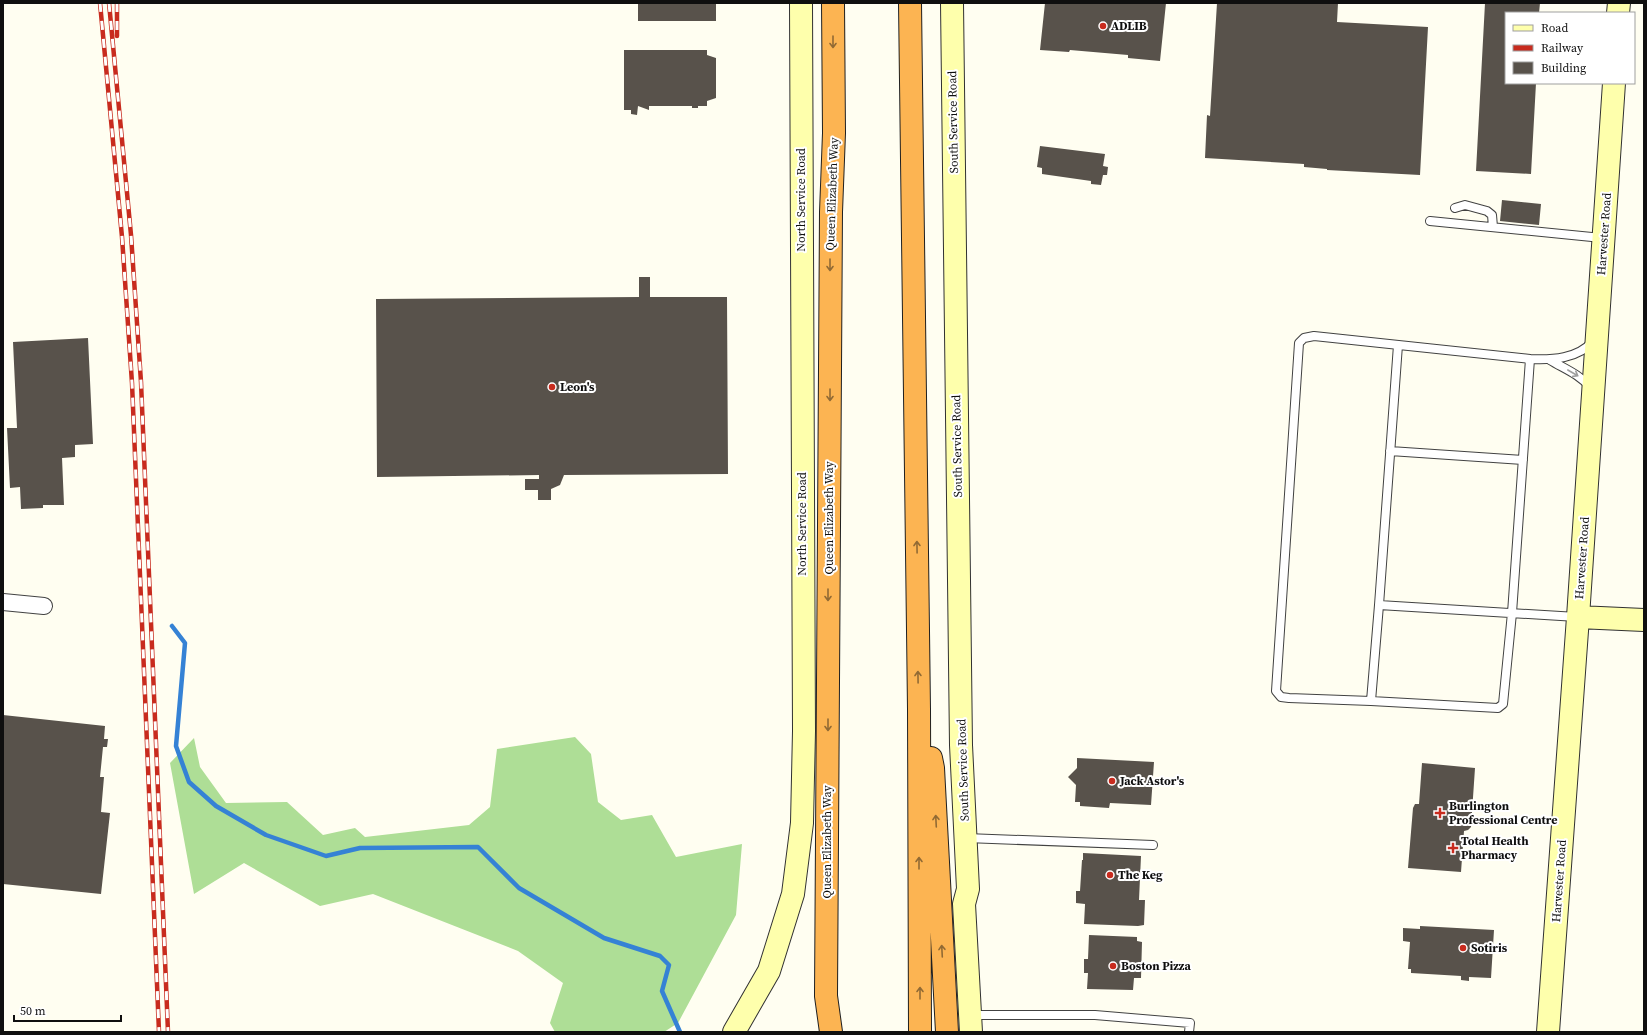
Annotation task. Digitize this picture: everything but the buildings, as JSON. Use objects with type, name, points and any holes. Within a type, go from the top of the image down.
[{"type":"highway","name":"Queen Elizabeth Way","points":[[831,1032],[826,996],[830,220],[834,133],[833,3]]},
{"type":"highway","points":[[910,3],[920,1032]]},
{"type":"highway","points":[[918,709],[933,768],[946,1032]]},
{"type":"highway","points":[[826,996],[826,1032]]},
{"type":"street","name":"North Service Road","points":[[734,1032],[769,971],[793,894],[802,823],[804,723],[800,3]]},
{"type":"street","name":"South Service Road","points":[[952,3],[961,745],[968,889],[964,904],[976,1023]]},
{"type":"street","name":"Harvester Road","points":[[1548,1032],[1614,84]]},
{"type":"street","points":[[3,602],[44,606]]},
{"type":"street","points":[[1578,617],[1644,620]]},
{"type":"lane","points":[[1455,208],[1464,205],[1487,211],[1492,215],[1493,227]]},
{"type":"lane","points":[[1430,221],[1603,238]]},
{"type":"lane","points":[[1530,359],[1512,613],[1503,704],[1498,708],[1289,698],[1281,696],[1276,691],[1299,343],[1304,338],[1314,336],[1550,360],[1579,352],[1596,338]]},
{"type":"lane","points":[[1372,701],[1398,345]]},
{"type":"lane","points":[[1550,360],[1576,374],[1584,380],[1593,391]]},
{"type":"lane","points":[[1390,451],[1523,460]]},
{"type":"lane","points":[[1379,605],[1578,617]]},
{"type":"lane","points":[[965,838],[1152,845]]},
{"type":"lane","points":[[976,1023],[1095,1015],[1190,1023],[1189,1032]]},
{"type":"green space","points":[[575,737],[591,754],[598,802],[621,820],[652,815],[676,857],[742,844],[736,915],[678,1023],[664,1032],[555,1032],[550,1023],[563,983],[518,951],[373,894],[320,906],[244,863],[194,894],[170,763],[194,738],[200,767],[226,803],[287,802],[323,835],[355,828],[365,837],[469,825],[490,807],[497,749]]},
{"type":"waterway","points":[[172,626],[185,643],[176,746],[189,782],[216,806],[266,835],[326,856],[360,848],[478,847],[519,888],[604,938],[660,956],[669,965],[662,991],[680,1032]]},
{"type":"railway","points":[[100,3],[122,237],[132,383],[159,1032]]},
{"type":"railway","points":[[109,3],[131,235],[141,382],[168,1032]]},
{"type":"railway","points":[[117,3],[117,36]]},
{"type":"place","name":"ADLIB","points":[[1103,26]]},
{"type":"place","name":"Leon's","points":[[552,387]]},
{"type":"place","name":"Jack Astor's","points":[[1112,781]]},
{"type":"place","name":"Burlington Professional Centre","points":[[1440,813]]},
{"type":"place","name":"Total Health Pharmacy","points":[[1453,848]]},
{"type":"place","name":"The Keg","points":[[1110,875]]},
{"type":"place","name":"Sotiris","points":[[1463,948]]},
{"type":"place","name":"Boston Pizza","points":[[1113,966]]}]
